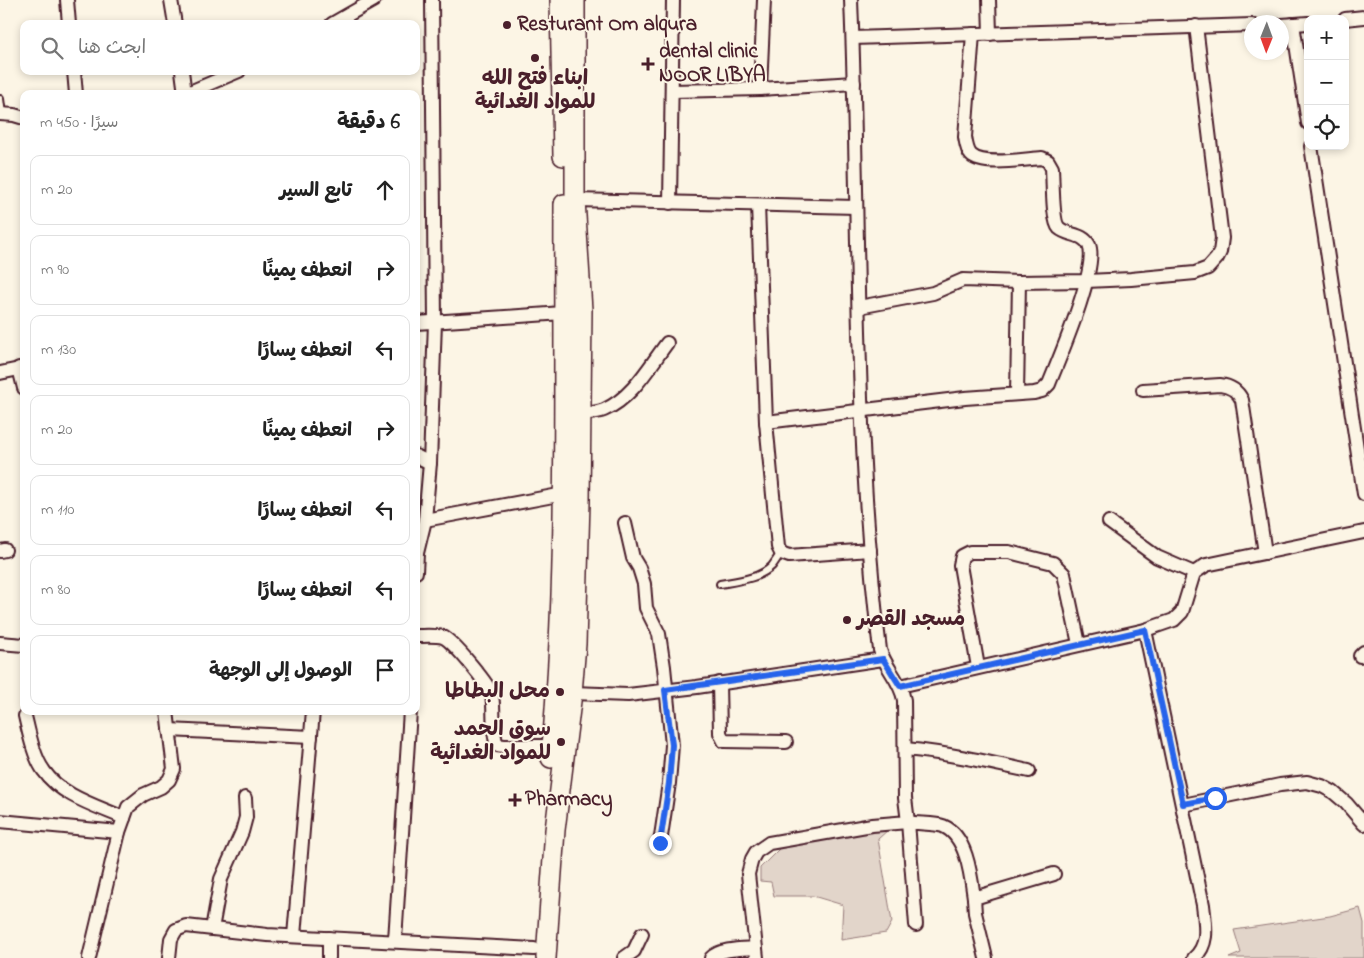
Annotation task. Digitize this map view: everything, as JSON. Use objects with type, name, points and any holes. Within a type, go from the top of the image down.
[{"type":"main road","points":[[538,955],[572,694],[576,644],[580,511],[582,310],[569,76],[560,0]]},
{"type":"main road","points":[[538,955],[556,697],[564,494],[563,313],[569,76],[575,0]]},
{"type":"street","points":[[67,0],[69,20]]},
{"type":"street","points":[[172,0],[174,20]]},
{"type":"street","points":[[339,20],[374,0]]},
{"type":"street","points":[[420,542],[426,520],[430,463],[435,322],[432,0]]},
{"type":"street","points":[[670,203],[673,0]]},
{"type":"street","points":[[760,89],[764,0]]},
{"type":"street","points":[[851,0],[861,410],[870,550],[879,642],[883,659],[900,686],[904,700],[905,798],[916,925]]},
{"type":"street","points":[[990,0],[990,34]]},
{"type":"street","points":[[1349,19],[1364,18]]},
{"type":"street","points":[[1289,24],[1304,23]]},
{"type":"street","points":[[853,38],[1244,25]]},
{"type":"street","points":[[859,307],[934,294],[963,280],[1019,282],[1130,279],[1194,273],[1213,264],[1220,252],[1222,238],[1196,26]]},
{"type":"street","points":[[1289,33],[1304,105]]},
{"type":"street","points":[[766,422],[964,398],[1038,393],[1050,384],[1080,303],[1086,281],[1090,248],[1084,238],[1062,230],[1056,223],[1052,168],[1048,161],[1042,158],[986,162],[972,156],[967,148],[966,123],[972,34]]},
{"type":"street","points":[[74,75],[76,90]]},
{"type":"street","points":[[183,75],[184,90]]},
{"type":"street","points":[[194,90],[229,75]]},
{"type":"street","points":[[672,91],[760,89],[854,83]]},
{"type":"street","points":[[1,114],[20,117]]},
{"type":"street","points":[[1312,150],[1364,494]]},
{"type":"street","points":[[575,200],[856,207]]},
{"type":"street","points":[[758,205],[766,422],[778,547],[781,553],[788,556],[870,550]]},
{"type":"street","points":[[1017,394],[1019,282]]},
{"type":"street","points":[[420,323],[563,313]]},
{"type":"street","points":[[581,414],[602,411],[616,404],[637,383],[667,343]]},
{"type":"street","points":[[0,373],[20,368]]},
{"type":"street","points":[[1143,390],[1220,385],[1231,388],[1240,395],[1265,553]]},
{"type":"street","points":[[420,458],[430,463]]},
{"type":"street","points":[[426,520],[564,494]]},
{"type":"street","points":[[1109,522],[1158,557],[1194,573]]},
{"type":"street","points":[[625,523],[633,558],[639,568],[644,584],[646,608],[659,634],[672,745],[669,783],[660,843]]},
{"type":"street","points":[[900,686],[1145,630],[1174,620],[1182,612],[1194,573],[1206,565],[1364,532]]},
{"type":"street","points":[[978,667],[960,565],[962,556],[970,552],[1009,552],[1053,563],[1060,568],[1064,574],[1079,644]]},
{"type":"street","points":[[1145,630],[1203,905],[1206,937],[1201,952],[1194,958]]},
{"type":"street","points":[[420,636],[443,637],[452,642],[492,693],[494,737],[497,745],[552,746]]},
{"type":"street","points":[[0,643],[20,645]]},
{"type":"street","points":[[572,694],[628,695],[883,659]]},
{"type":"street","points":[[719,683],[720,733],[724,741],[786,742]]},
{"type":"street","points":[[89,958],[119,832],[128,807],[143,795],[161,787],[169,780],[174,768],[168,715]]},
{"type":"street","points":[[294,936],[313,715]]},
{"type":"street","points":[[395,940],[410,715]]},
{"type":"street","points":[[26,716],[30,738],[42,770],[56,785],[73,795],[124,818]]},
{"type":"street","points":[[170,730],[311,737]]},
{"type":"street","points":[[905,750],[940,753],[1029,771]]},
{"type":"street","points":[[1183,804],[1280,785],[1307,782],[1322,786],[1333,792],[1346,803],[1364,824]]},
{"type":"street","points":[[212,929],[221,879],[242,832],[246,817],[245,798]]},
{"type":"street","points":[[0,821],[119,832]]},
{"type":"street","points":[[711,958],[714,954],[725,951],[756,953],[748,874],[752,859],[762,847],[769,843],[872,825],[908,822],[942,825],[954,834],[963,850],[971,874],[975,913],[986,958]]},
{"type":"street","points":[[974,898],[1054,874]]},
{"type":"street","points":[[169,958],[171,939],[176,930],[186,926],[267,935],[395,940],[538,955]]},
{"type":"street","points":[[624,958],[634,951],[642,934]]},
{"type":"street","points":[[329,938],[329,958]]},
{"type":"lane","points":[[0,99],[1,114]]},
{"type":"lane","points":[[720,584],[761,574],[772,566],[781,553]]},
{"type":"shaded area","points":[[889,829],[878,839],[892,922],[886,933],[841,940],[843,905],[813,896],[774,896],[771,882],[760,881],[760,868],[783,845],[816,835]]},
{"type":"shaded area","points":[[1360,908],[1364,923],[1364,958],[1229,958],[1241,953],[1234,930],[1330,916]]},
{"type":"place","name":"Resturant Om alqura","points":[[507,25]]},
{"type":"place","name":"ابناء فتح الله للمواد الغدائية","points":[[535,58]]},
{"type":"place","name":"dental clinic NOOR LIBYA","points":[[648,64]]},
{"type":"place","name":"مسجد القصر","points":[[847,620]]},
{"type":"place","name":"محل البطاطا","points":[[560,692]]},
{"type":"place","name":"سوق الحمد للمواد الغدائية","points":[[561,742]]},
{"type":"place","name":"Pharmacy","points":[[515,800]]},
{"type":"route","points":[[660,843],[669,783],[672,745],[665,690],[697,687],[883,659],[900,686],[1145,630],[1183,804],[1215,798]]}]
